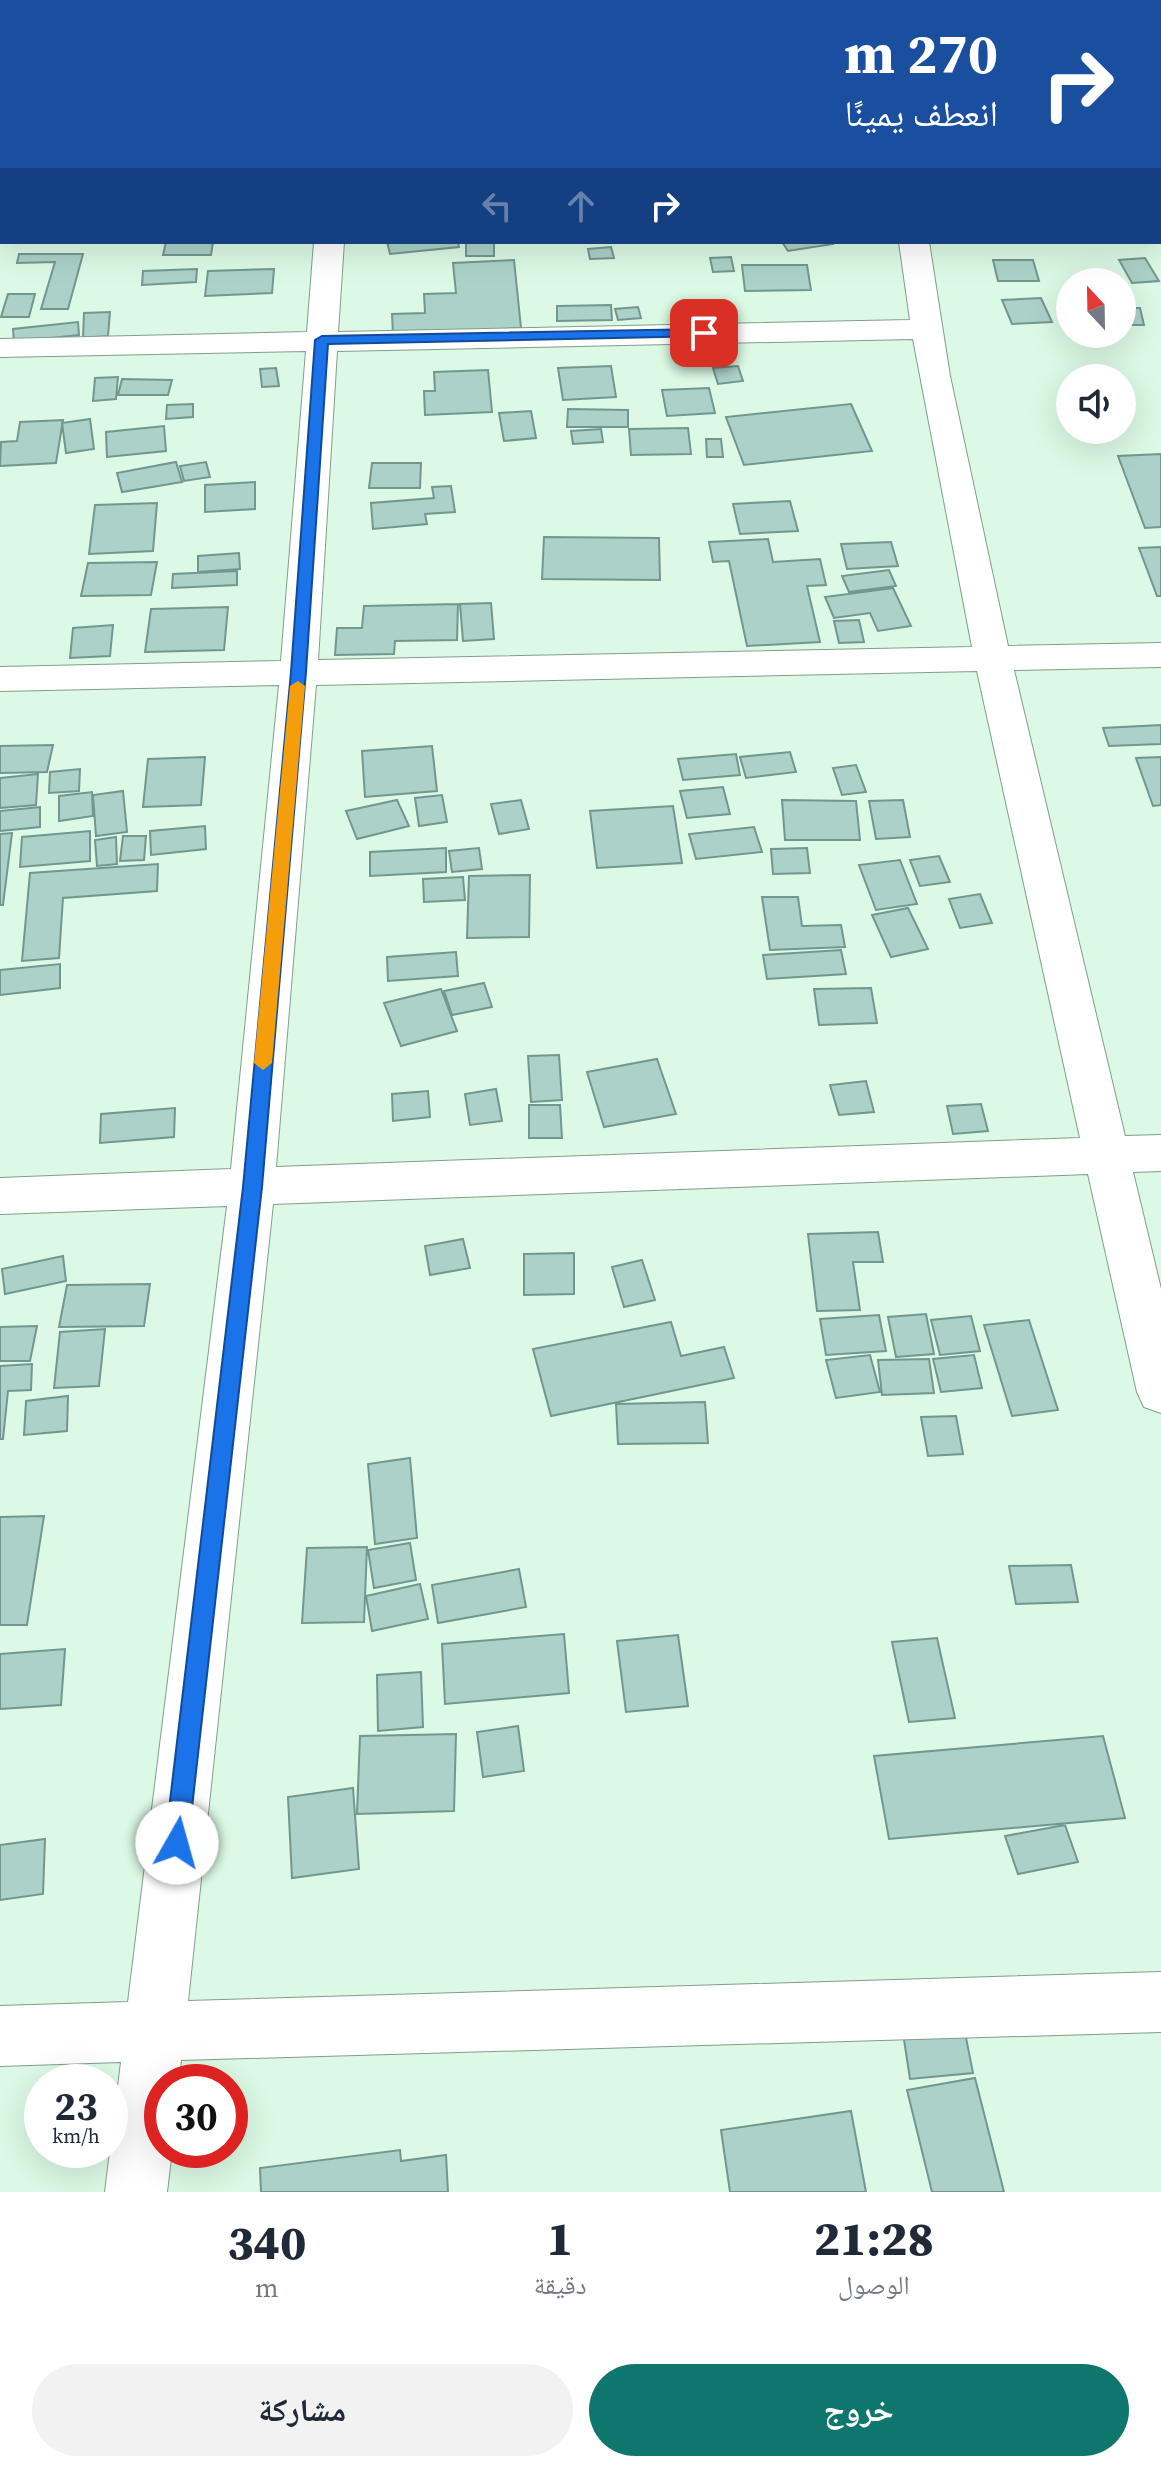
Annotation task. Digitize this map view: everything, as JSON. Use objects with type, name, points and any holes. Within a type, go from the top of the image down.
[{"type":"street","points":[[136,2192],[252,1187],[299,672],[329,244]]},
{"type":"street","points":[[914,244],[927,329],[992,656],[1161,1392]]},
{"type":"street","points":[[0,348],[927,329]]},
{"type":"street","points":[[0,679],[992,656],[1161,655]]},
{"type":"street","points":[[0,1196],[1161,1153]]},
{"type":"street","points":[[0,2036],[1161,2002]]},
{"type":"building","points":[[166,244],[213,244],[211,255],[163,255]]},
{"type":"building","points":[[388,244],[458,244],[459,247],[390,254]]},
{"type":"building","points":[[466,244],[494,244],[494,256],[466,256]]},
{"type":"building","points":[[783,244],[833,244],[788,251]]},
{"type":"building","points":[[611,247],[614,258],[590,259],[588,249]]},
{"type":"building","points":[[19,254],[83,254],[68,309],[41,309],[55,262],[17,263]]},
{"type":"building","points":[[731,257],[734,271],[713,272],[710,258]]},
{"type":"building","points":[[1145,258],[1159,281],[1136,283],[1136,268],[1124,268],[1119,260]]},
{"type":"building","points":[[514,260],[521,328],[393,334],[392,314],[425,313],[424,294],[456,293],[453,263]]},
{"type":"building","points":[[993,260],[1033,260],[1039,281],[998,281]]},
{"type":"building","points":[[742,265],[807,265],[811,290],[745,291]]},
{"type":"building","points":[[197,269],[196,282],[142,285],[143,271]]},
{"type":"building","points":[[274,269],[272,293],[205,296],[208,271]]},
{"type":"building","points":[[8,294],[35,294],[29,317],[1,317]]},
{"type":"building","points":[[1041,298],[1052,322],[1012,324],[1002,300]]},
{"type":"building","points":[[611,305],[612,320],[557,321],[557,306]]},
{"type":"building","points":[[638,307],[641,318],[618,320],[615,309]]},
{"type":"building","points":[[1136,308],[1140,308],[1144,325],[1136,325]]},
{"type":"building","points":[[110,312],[108,336],[83,338],[84,313]]},
{"type":"building","points":[[706,315],[708,327],[672,328],[671,316]]},
{"type":"building","points":[[78,322],[79,335],[14,342],[13,329]]},
{"type":"building","points":[[611,366],[616,397],[563,400],[558,368]]},
{"type":"building","points":[[738,366],[743,381],[718,384],[713,368]]},
{"type":"building","points":[[276,368],[279,386],[262,387],[260,369]]},
{"type":"building","points":[[488,370],[492,412],[425,415],[424,391],[435,391],[434,372]]},
{"type":"building","points":[[118,377],[116,399],[93,401],[95,378]]},
{"type":"building","points":[[122,379],[172,380],[168,395],[118,395]]},
{"type":"building","points":[[709,388],[715,413],[667,416],[662,390]]},
{"type":"building","points":[[193,404],[193,417],[166,419],[167,405]]},
{"type":"building","points":[[851,404],[872,451],[744,465],[726,417]]},
{"type":"building","points":[[568,409],[628,410],[628,427],[567,427]]},
{"type":"building","points":[[531,411],[536,438],[504,441],[499,413]]},
{"type":"building","points":[[90,419],[94,449],[66,453],[62,423]]},
{"type":"building","points":[[63,420],[56,463],[0,466],[1,442],[17,441],[20,422]]},
{"type":"building","points":[[164,426],[166,451],[107,457],[106,432]]},
{"type":"building","points":[[688,428],[691,454],[631,455],[629,429]]},
{"type":"building","points":[[601,429],[603,442],[573,444],[571,431]]},
{"type":"building","points":[[706,439],[721,439],[723,457],[707,457]]},
{"type":"building","points":[[1161,454],[1161,527],[1145,528],[1118,456]]},
{"type":"building","points":[[176,462],[182,482],[122,492],[117,473]]},
{"type":"building","points":[[206,462],[210,477],[184,481],[180,466]]},
{"type":"building","points":[[372,463],[421,463],[420,488],[369,488]]},
{"type":"building","points":[[255,482],[255,509],[205,512],[205,485]]},
{"type":"building","points":[[451,486],[455,512],[425,514],[427,524],[373,529],[371,503],[434,498],[432,487]]},
{"type":"building","points":[[790,501],[798,531],[740,534],[733,504]]},
{"type":"building","points":[[157,503],[153,551],[89,554],[95,505]]},
{"type":"building","points":[[544,537],[659,538],[660,580],[542,579]]},
{"type":"building","points":[[768,539],[773,562],[820,559],[826,585],[807,586],[820,642],[747,646],[729,561],[713,562],[709,542]]},
{"type":"building","points":[[891,542],[898,566],[847,569],[841,544]]},
{"type":"building","points":[[1161,547],[1161,596],[1157,596],[1139,548]]},
{"type":"building","points":[[239,553],[240,569],[198,572],[198,556]]},
{"type":"building","points":[[157,562],[151,595],[81,596],[88,563]]},
{"type":"building","points":[[889,570],[896,586],[849,592],[842,576]]},
{"type":"building","points":[[237,571],[237,585],[172,588],[173,574]]},
{"type":"building","points":[[893,588],[911,626],[878,631],[870,613],[834,618],[825,597]]},
{"type":"building","points":[[491,603],[494,639],[463,641],[460,604]]},
{"type":"building","points":[[458,604],[457,640],[395,641],[394,654],[335,655],[337,628],[362,628],[364,606]]},
{"type":"building","points":[[228,607],[224,650],[145,652],[151,609]]},
{"type":"building","points":[[859,620],[864,642],[839,643],[834,621]]},
{"type":"building","points":[[113,625],[110,656],[70,658],[73,628]]},
{"type":"building","points":[[1161,725],[1161,744],[1109,746],[1103,728]]},
{"type":"building","points":[[53,745],[47,772],[0,773],[0,746]]},
{"type":"building","points":[[432,746],[437,791],[365,797],[362,751]]},
{"type":"building","points":[[790,752],[796,772],[746,778],[740,757]]},
{"type":"building","points":[[736,754],[740,775],[683,780],[678,759]]},
{"type":"building","points":[[205,757],[201,805],[143,807],[148,759]]},
{"type":"building","points":[[1161,757],[1161,805],[1153,806],[1136,758]]},
{"type":"building","points":[[856,765],[866,792],[842,795],[833,768]]},
{"type":"building","points":[[80,769],[79,791],[49,793],[50,772]]},
{"type":"building","points":[[38,774],[36,805],[0,808],[0,778]]},
{"type":"building","points":[[723,787],[730,814],[687,818],[680,791]]},
{"type":"building","points":[[123,791],[127,832],[96,836],[93,795]]},
{"type":"building","points":[[92,792],[93,816],[59,821],[59,796]]},
{"type":"building","points":[[442,795],[447,822],[419,826],[415,798]]},
{"type":"building","points":[[397,800],[409,826],[357,839],[346,811]]},
{"type":"building","points":[[521,800],[529,829],[499,834],[491,804]]},
{"type":"building","points":[[782,800],[856,801],[860,840],[785,840]]},
{"type":"building","points":[[903,800],[910,837],[876,839],[869,801]]},
{"type":"building","points":[[673,806],[682,863],[597,868],[590,811]]},
{"type":"building","points":[[40,807],[40,827],[0,831],[0,811]]},
{"type":"building","points":[[205,826],[206,849],[151,855],[150,831]]},
{"type":"building","points":[[754,827],[762,852],[696,859],[689,834]]},
{"type":"building","points":[[90,831],[90,861],[20,867],[22,837]]},
{"type":"building","points":[[12,833],[3,905],[0,905],[0,834]]},
{"type":"building","points":[[123,836],[146,836],[144,860],[120,861]]},
{"type":"building","points":[[116,837],[117,864],[97,866],[95,840]]},
{"type":"building","points":[[446,848],[446,872],[370,876],[370,852]]},
{"type":"building","points":[[479,848],[482,869],[452,872],[449,851]]},
{"type":"building","points":[[807,848],[810,873],[773,874],[771,849]]},
{"type":"building","points":[[939,856],[950,882],[920,886],[910,860]]},
{"type":"building","points":[[900,860],[917,904],[876,910],[859,865]]},
{"type":"building","points":[[158,864],[157,891],[63,898],[59,958],[22,961],[30,873]]},
{"type":"building","points":[[530,875],[529,937],[467,938],[469,876]]},
{"type":"building","points":[[463,877],[465,900],[424,902],[423,879]]},
{"type":"building","points":[[980,894],[992,923],[960,928],[949,899]]},
{"type":"building","points":[[762,897],[798,897],[802,926],[841,925],[845,947],[770,950]]},
{"type":"building","points":[[908,908],[928,949],[891,957],[872,915]]},
{"type":"building","points":[[841,950],[846,974],[767,979],[763,955]]},
{"type":"building","points":[[456,952],[458,976],[388,981],[387,957]]},
{"type":"building","points":[[60,964],[60,988],[0,995],[0,970]]},
{"type":"building","points":[[484,983],[492,1007],[452,1015],[444,991]]},
{"type":"building","points":[[871,988],[877,1023],[819,1025],[814,989]]},
{"type":"building","points":[[441,989],[457,1031],[401,1046],[384,1003]]},
{"type":"building","points":[[559,1055],[562,1100],[531,1102],[528,1056]]},
{"type":"building","points":[[657,1059],[676,1114],[604,1127],[587,1072]]},
{"type":"building","points":[[866,1081],[874,1112],[839,1115],[830,1085]]},
{"type":"building","points":[[496,1089],[502,1121],[470,1125],[465,1094]]},
{"type":"building","points":[[428,1091],[430,1117],[393,1121],[392,1094]]},
{"type":"building","points":[[981,1104],[988,1131],[953,1134],[947,1106]]},
{"type":"building","points":[[529,1105],[560,1105],[562,1138],[529,1138]]},
{"type":"building","points":[[175,1108],[174,1137],[100,1143],[101,1114]]},
{"type":"building","points":[[878,1232],[883,1262],[853,1262],[860,1310],[817,1311],[808,1234]]},
{"type":"building","points":[[463,1239],[470,1268],[430,1275],[425,1246]]},
{"type":"building","points":[[574,1253],[574,1294],[524,1295],[524,1254]]},
{"type":"building","points":[[63,1256],[66,1281],[5,1294],[2,1269]]},
{"type":"building","points":[[642,1260],[655,1300],[624,1307],[612,1267]]},
{"type":"building","points":[[150,1284],[144,1326],[59,1327],[67,1285]]},
{"type":"building","points":[[926,1314],[934,1354],[896,1357],[888,1317]]},
{"type":"building","points":[[879,1315],[886,1351],[826,1355],[820,1319]]},
{"type":"building","points":[[971,1316],[980,1351],[940,1355],[931,1320]]},
{"type":"building","points":[[1029,1320],[1058,1410],[1012,1416],[984,1325]]},
{"type":"building","points":[[671,1322],[681,1356],[724,1347],[734,1378],[551,1416],[533,1349]]},
{"type":"building","points":[[37,1326],[30,1361],[0,1361],[0,1327]]},
{"type":"building","points":[[105,1329],[99,1386],[54,1388],[60,1332]]},
{"type":"building","points":[[870,1355],[880,1392],[836,1398],[826,1360]]},
{"type":"building","points":[[974,1355],[982,1388],[941,1392],[933,1359]]},
{"type":"building","points":[[929,1359],[934,1393],[882,1395],[878,1360]]},
{"type":"building","points":[[32,1364],[31,1390],[8,1391],[3,1439],[0,1439],[0,1366]]},
{"type":"building","points":[[68,1396],[67,1431],[24,1435],[26,1401]]},
{"type":"building","points":[[705,1402],[708,1443],[618,1444],[616,1404]]},
{"type":"building","points":[[956,1416],[963,1454],[928,1456],[921,1417]]},
{"type":"building","points":[[410,1458],[417,1538],[375,1544],[368,1464]]},
{"type":"building","points":[[44,1516],[27,1625],[0,1625],[0,1517]]},
{"type":"building","points":[[410,1543],[416,1580],[374,1588],[368,1550]]},
{"type":"building","points":[[367,1547],[364,1622],[302,1623],[307,1548]]},
{"type":"building","points":[[1071,1565],[1078,1602],[1016,1604],[1009,1566]]},
{"type":"building","points":[[519,1569],[526,1607],[438,1623],[432,1585]]},
{"type":"building","points":[[420,1584],[428,1619],[372,1631],[366,1596]]},
{"type":"building","points":[[564,1634],[569,1693],[445,1704],[442,1644]]},
{"type":"building","points":[[678,1635],[688,1706],[626,1712],[617,1641]]},
{"type":"building","points":[[937,1638],[955,1718],[909,1722],[892,1642]]},
{"type":"building","points":[[65,1649],[61,1705],[0,1709],[0,1654]]},
{"type":"building","points":[[421,1672],[423,1727],[378,1731],[377,1675]]},
{"type":"building","points":[[518,1726],[524,1771],[483,1777],[477,1732]]},
{"type":"building","points":[[456,1734],[454,1811],[357,1814],[360,1736]]},
{"type":"building","points":[[1103,1736],[1125,1818],[889,1839],[874,1756]]},
{"type":"building","points":[[353,1788],[359,1869],[292,1878],[288,1797]]},
{"type":"building","points":[[1065,1825],[1078,1862],[1018,1874],[1005,1836]]},
{"type":"building","points":[[45,1839],[43,1894],[0,1900],[0,1845]]},
{"type":"building","points":[[959,2002],[973,2073],[910,2079],[899,2007]]},
{"type":"building","points":[[975,2078],[1004,2192],[932,2192],[907,2090]]},
{"type":"building","points":[[851,2111],[866,2192],[730,2192],[721,2130]]},
{"type":"building","points":[[400,2150],[401,2161],[446,2155],[448,2192],[261,2192],[260,2168]]},
{"type":"slow traffic","points":[[263,1063],[298,686]]},
{"type":"route","points":[[177,1843],[252,1187],[299,672],[322,340],[704,333]]}]
